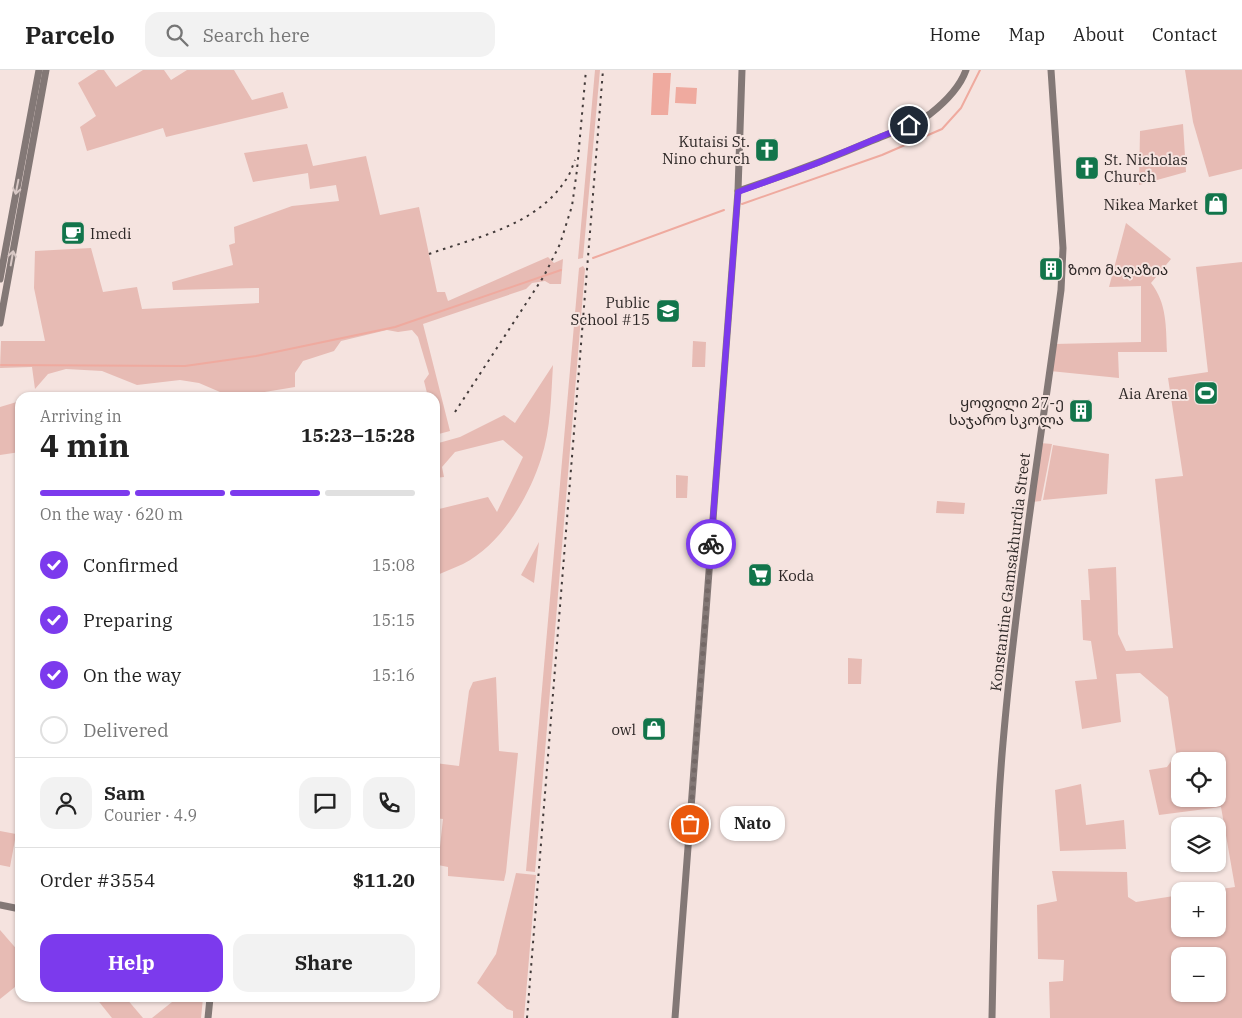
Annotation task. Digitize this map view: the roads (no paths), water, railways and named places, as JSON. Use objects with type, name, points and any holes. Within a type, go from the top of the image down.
[{"type":"main road","points":[[0,279],[39,70]]},
{"type":"main road","points":[[0,323],[46,70]]},
{"type":"main road","points":[[675,1018],[738,192],[742,70]]},
{"type":"main road","points":[[738,192],[815,164],[909,125],[929,114],[947,98],[963,78],[966,70]]},
{"type":"main road","name":"Konstantine Gamsakhurdia Street","points":[[992,1018],[997,833],[1003,741],[1023,559],[1061,290],[1062,248],[1051,70]]},
{"type":"main road","points":[[0,905],[15,909]]},
{"type":"main road","points":[[208,1018],[210,1002]]},
{"type":"waterway","points":[[742,204],[882,155],[942,129],[961,108],[980,70]]},
{"type":"waterway","points":[[593,258],[724,210]]},
{"type":"waterway","points":[[1,365],[185,366],[256,356],[395,327],[561,270]]},
{"type":"railway","points":[[455,412],[544,276],[560,244],[572,206],[586,70]]},
{"type":"railway","points":[[527,1018],[603,70]]},
{"type":"railway","points":[[429,254],[504,228],[538,209],[553,196],[565,181],[570,174],[575,160]]},
{"type":"place","name":"Kutaisi St. Nino church","points":[[767,150]]},
{"type":"place","name":"St. Nicholas Church","points":[[1087,168]]},
{"type":"place","name":"Nikea Market","points":[[1216,204]]},
{"type":"place","name":"Imedi","points":[[73,233]]},
{"type":"place","name":"ზოო მაღაზია","points":[[1051,269]]},
{"type":"place","name":"Public School #15","points":[[668,311]]},
{"type":"place","name":"Aia Arena","points":[[1206,393]]},
{"type":"place","name":"ყოფილი 27-ე საჯარო სკოლა","points":[[1081,411]]},
{"type":"place","name":"Koda","points":[[760,575]]},
{"type":"place","name":"owl","points":[[654,729]]},
{"type":"place","name":"Nato","points":[[690,824]]}]
